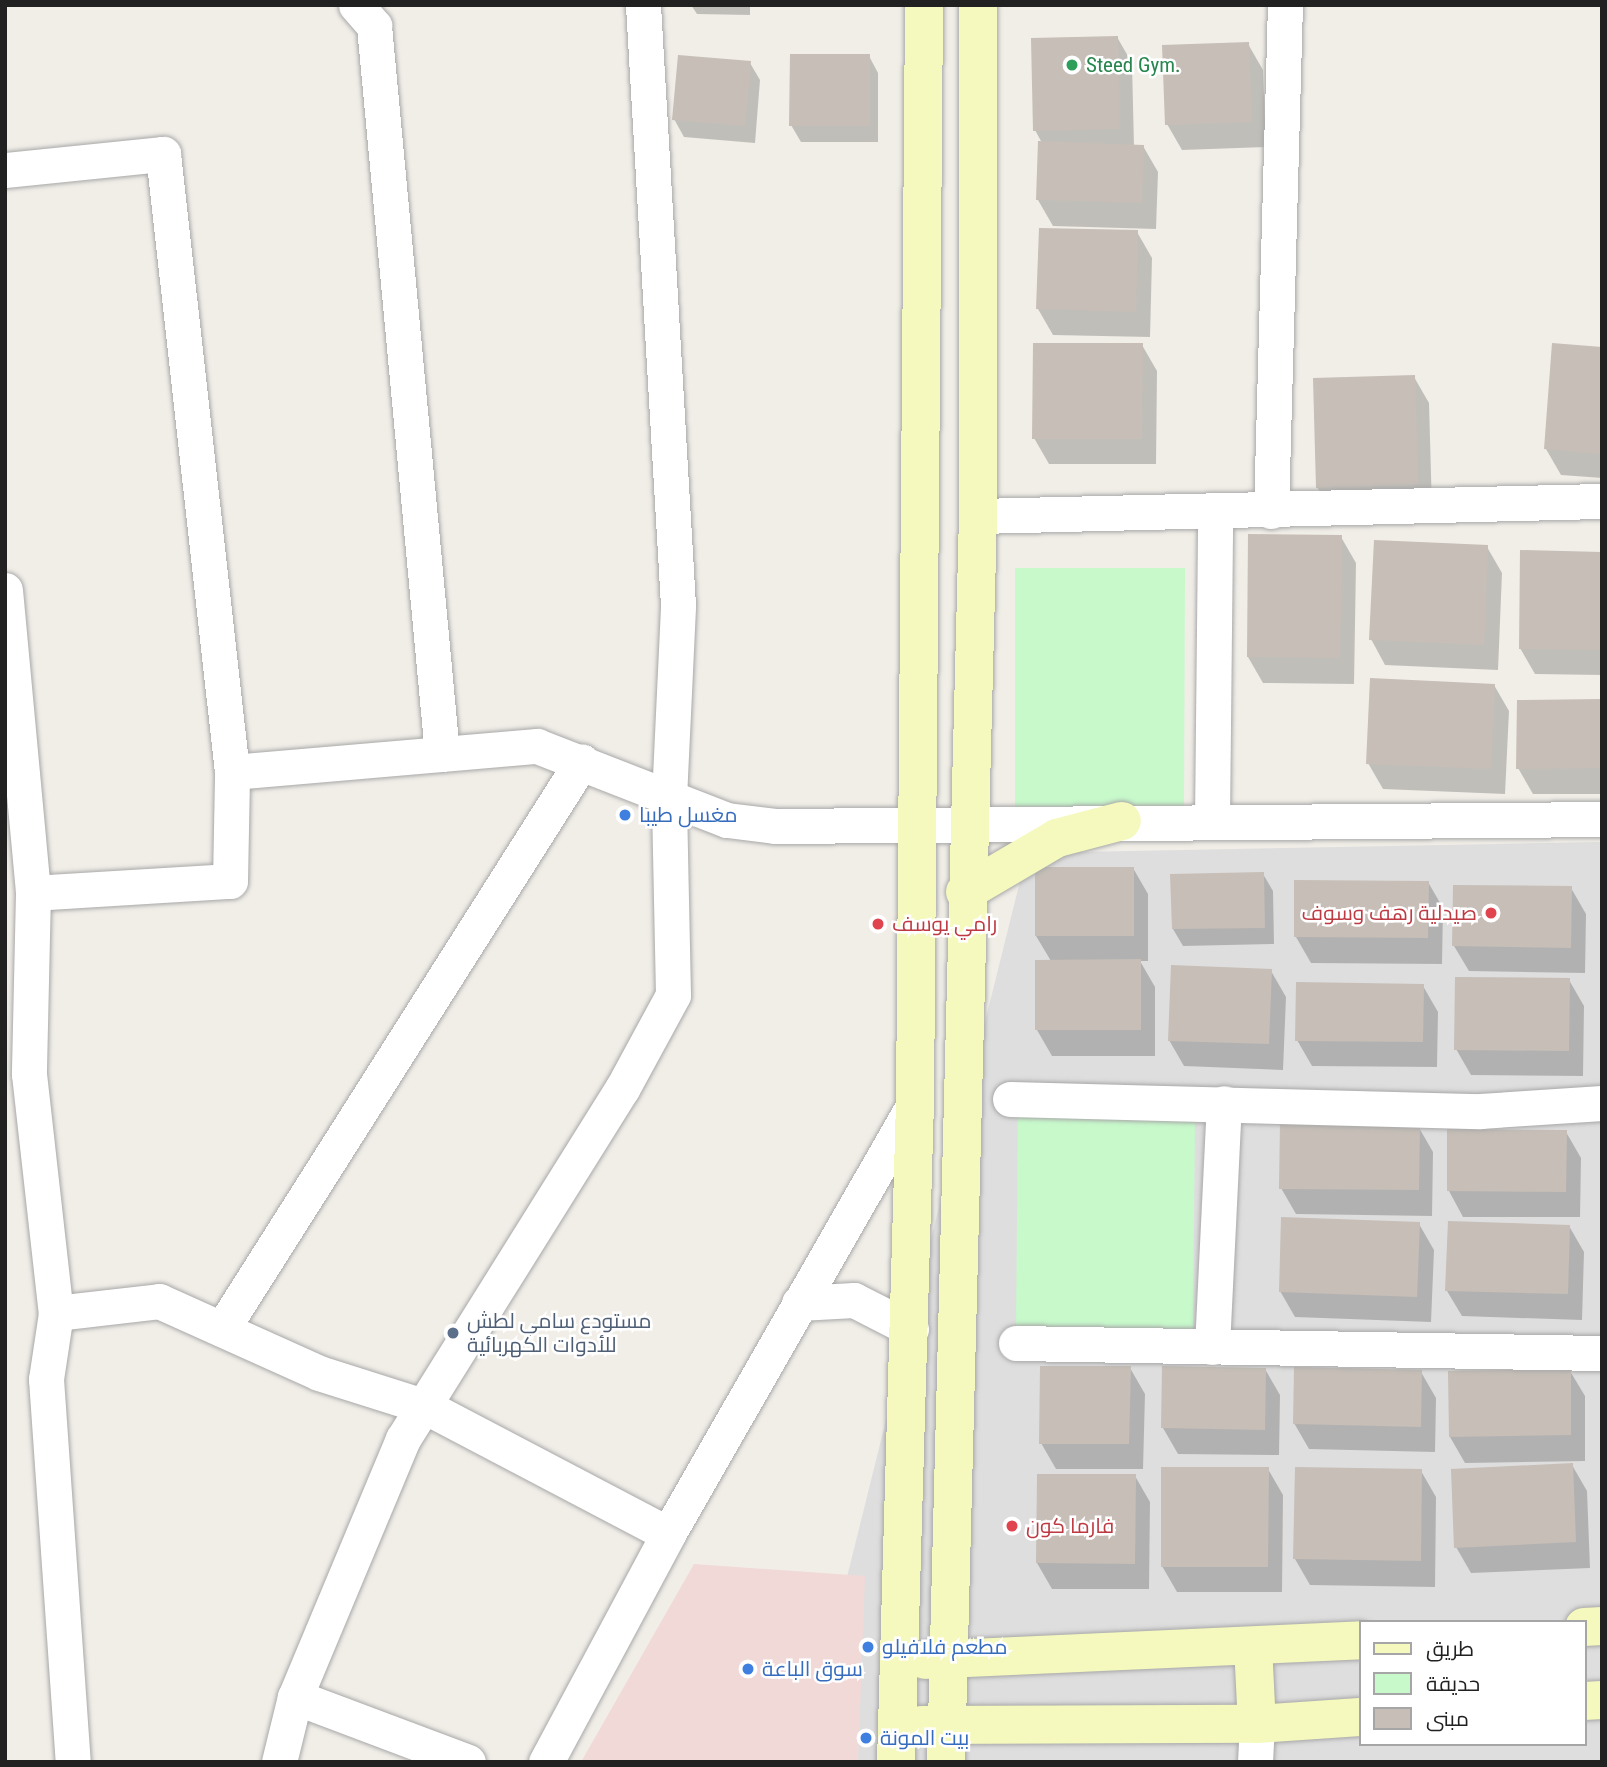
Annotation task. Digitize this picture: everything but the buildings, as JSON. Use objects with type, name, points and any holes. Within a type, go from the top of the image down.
[{"type":"main road","points":[[924,5],[920,827],[904,1661],[898,1743],[947,1744],[1358,1717]]},
{"type":"main road","points":[[947,1744],[952,1659],[965,892],[978,516],[978,5]]},
{"type":"main road","points":[[965,892],[1057,838],[1122,821]]},
{"type":"main road","points":[[904,1661],[1358,1640]]},
{"type":"main road","points":[[1253,1646],[1257,1724]]},
{"type":"street","points":[[356,5],[374,26],[442,754]]},
{"type":"street","points":[[279,1762],[295,1697],[403,1438],[426,1407],[673,995],[669,798],[678,605],[643,5]]},
{"type":"street","points":[[1271,511],[1284,5]]},
{"type":"street","points":[[5,170],[163,154],[232,772],[230,881],[33,893]]},
{"type":"street","points":[[978,516],[1602,501]]},
{"type":"street","points":[[1212,820],[1214,512]]},
{"type":"street","points":[[5,590],[33,893],[17,1075],[55,1313],[46,1379],[73,1762]]},
{"type":"street","points":[[232,772],[537,746],[582,761],[727,820],[775,826],[920,827],[967,823],[1212,820],[1602,819]]},
{"type":"street","points":[[222,1329],[582,761]]},
{"type":"street","points":[[1010,1099],[1480,1111],[1602,1103]]},
{"type":"street","points":[[546,1762],[668,1534],[915,1103]]},
{"type":"street","points":[[1213,1347],[1224,1103]]},
{"type":"street","points":[[799,1303],[854,1300],[911,1329]]},
{"type":"street","points":[[55,1313],[159,1301],[319,1373],[426,1407],[668,1534]]},
{"type":"street","points":[[1016,1343],[1602,1353]]},
{"type":"street","points":[[295,1697],[468,1762]]},
{"type":"street","points":[[1255,1762],[1257,1724]]},
{"type":"shaded area","points":[[1602,842],[1602,1762],[801,1762],[1027,853]]},
{"type":"shaded area","name":"سوق الباعة","points":[[694,1564],[865,1576],[858,1762],[581,1762]]},
{"type":"green space","points":[[1015,568],[1185,568],[1184,807],[1015,807]]},
{"type":"green space","points":[[1018,1114],[1195,1116],[1193,1329],[1016,1328]]},
{"type":"place","name":"Steed Gym.","points":[[1072,65]]},
{"type":"place","name":"مغسل طيبا","points":[[625,815]]},
{"type":"place","name":"صيدلية رهف وسوف","points":[[1491,913]]},
{"type":"place","name":"رامي يوسف","points":[[878,924]]},
{"type":"place","name":"مستودع سامي لطش للأدوات الكهربائية","points":[[453,1333]]},
{"type":"place","name":"فارما كون","points":[[1012,1526]]},
{"type":"place","name":"مطعم فلافيلو","points":[[868,1647]]},
{"type":"place","name":"سوق الباعة","points":[[748,1669]]},
{"type":"place","name":"بيت المونة","points":[[866,1738]]}]
